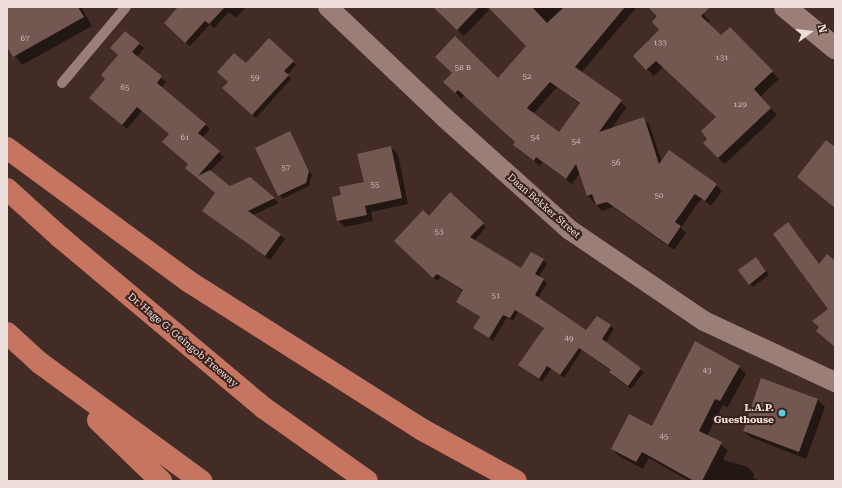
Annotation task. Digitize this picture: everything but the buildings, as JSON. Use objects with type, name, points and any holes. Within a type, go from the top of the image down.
[{"type":"highway","points":[[7,148],[188,281],[421,429],[516,481]]},
{"type":"highway","name":"Dr. Hage G. Geingob Freeway","points":[[7,188],[60,237],[264,408],[367,481]]},
{"type":"highway","points":[[7,333],[40,363],[161,481]]},
{"type":"highway","points":[[40,363],[201,481]]},
{"type":"street","name":"Daan Bekker Street","points":[[328,7],[445,118],[570,230],[704,321],[835,382]]},
{"type":"street","points":[[785,7],[835,48]]},
{"type":"lane","points":[[62,83],[126,7]]},
{"type":"place","name":"L.A.P. Guesthouse","points":[[782,413]]}]
